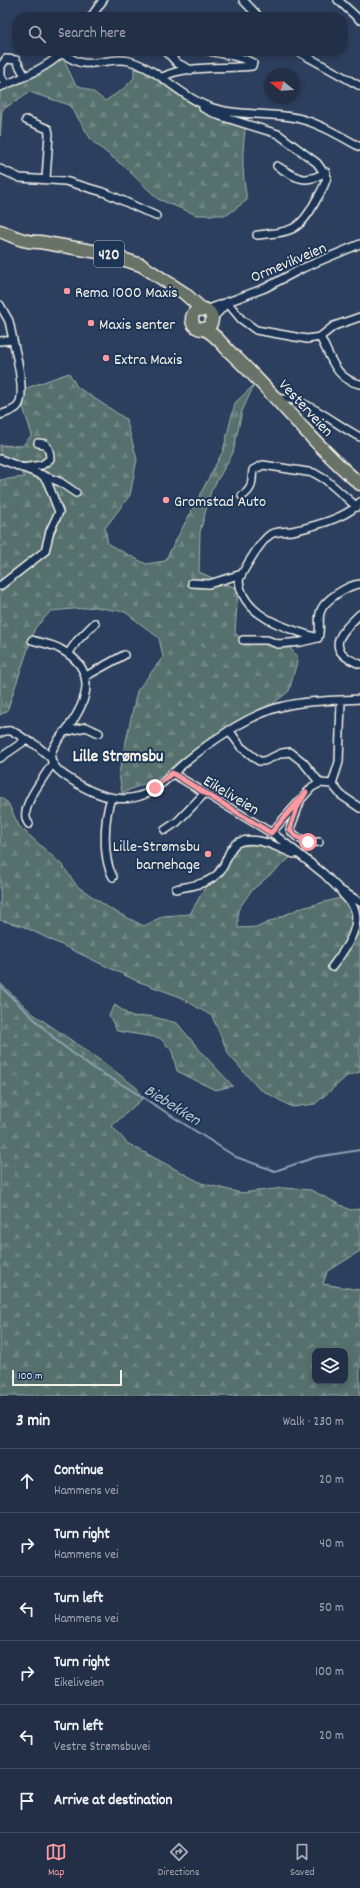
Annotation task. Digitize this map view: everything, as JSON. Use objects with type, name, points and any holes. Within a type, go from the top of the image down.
[{"type":"main road","name":"Vesterveien","points":[[5,233],[16,233],[40,242],[104,253],[130,260],[156,273],[172,284],[207,318],[215,337],[248,368],[325,450],[360,484]]},
{"type":"main road","name":"Vesterveien","points":[[172,284],[188,306],[192,318],[197,311],[207,318]]},
{"type":"street","points":[[95,12],[103,0]]},
{"type":"street","points":[[243,0],[254,12]]},
{"type":"street","points":[[338,0],[360,20]]},
{"type":"street","points":[[25,76],[16,60],[6,59],[1,66],[3,86],[25,76],[49,63],[58,56]]},
{"type":"street","points":[[70,56],[83,63],[117,59],[130,61],[163,78],[198,102],[206,110],[220,116],[278,134],[317,163],[326,172],[326,182],[310,213],[304,221],[295,228],[279,233],[257,235]]},
{"type":"street","points":[[171,56],[177,63],[191,70]]},
{"type":"street","points":[[163,78],[170,73],[191,70],[252,66],[253,63],[235,56]]},
{"type":"street","points":[[306,56],[360,86]]},
{"type":"street","points":[[198,102],[225,111],[295,118],[310,121],[360,147]]},
{"type":"street","points":[[26,120],[48,129],[49,134],[46,178]]},
{"type":"street","points":[[277,166],[301,180],[313,179],[326,172]]},
{"type":"street","points":[[0,168],[20,178],[46,178],[65,181],[106,193],[156,216]]},
{"type":"street","name":"Ormevikveien","points":[[207,318],[227,302],[265,288],[302,268],[360,244]]},
{"type":"street","points":[[227,302],[241,319],[256,330],[307,340],[320,337],[334,326],[360,317]]},
{"type":"street","points":[[0,305],[9,321],[20,376],[20,403],[15,409],[0,415]]},
{"type":"street","points":[[320,337],[333,365],[343,377],[360,384]]},
{"type":"street","points":[[0,341],[13,340]]},
{"type":"street","points":[[278,400],[290,398],[303,404],[360,438]]},
{"type":"street","points":[[20,468],[42,465],[50,459],[47,446],[45,444],[38,443]]},
{"type":"street","points":[[0,459],[20,468],[60,482],[76,493]]},
{"type":"street","points":[[242,496],[248,492],[252,486],[253,470],[263,465],[314,473],[358,504],[337,518],[293,531],[277,532],[263,540],[242,574],[240,580],[243,598],[254,610],[275,622],[318,638]]},
{"type":"street","points":[[0,586],[40,556],[46,549],[50,531],[59,512],[47,481],[42,475]]},
{"type":"street","points":[[192,583],[215,583],[242,574]]},
{"type":"street","points":[[318,638],[321,629],[321,612],[324,604],[340,593],[360,584]]},
{"type":"street","points":[[360,614],[344,629],[340,635],[338,644],[341,652],[348,660],[360,664]]},
{"type":"street","points":[[68,654],[77,641],[95,623]]},
{"type":"street","points":[[244,640],[267,640],[278,644],[301,642],[318,638]]},
{"type":"street","points":[[29,824],[26,821],[28,804],[51,761],[52,749],[86,696],[86,676],[80,664],[60,649],[32,640]]},
{"type":"street","points":[[86,676],[124,656]]},
{"type":"street","points":[[0,733],[7,730],[15,732],[36,746],[62,774],[87,791],[111,798],[138,796],[155,788],[212,741],[250,718],[285,706],[360,699]]},
{"type":"street","points":[[332,784],[339,762],[341,701]]},
{"type":"street","points":[[64,732],[86,727],[99,733]]},
{"type":"street","points":[[229,730],[241,747],[255,759],[264,761],[282,753],[290,752],[302,762],[320,783]]},
{"type":"street","points":[[0,758],[26,740]]},
{"type":"street","name":"Eikeliveien","points":[[172,773],[271,833],[324,874],[340,890],[360,902]]},
{"type":"street","points":[[271,833],[306,792],[320,783],[332,784],[342,795],[360,808]]},
{"type":"street","points":[[306,792],[297,808],[290,829],[300,839],[308,842],[320,842]]},
{"type":"street","points":[[165,830],[177,822],[205,793]]},
{"type":"street","points":[[111,798],[106,850],[108,867],[113,877]]},
{"type":"street","name":"Eikeliveien","points":[[176,889],[201,883],[214,877],[224,866],[229,850],[241,842],[251,840],[261,841],[296,853]]},
{"type":"street","points":[[332,967],[352,939],[357,921],[356,912],[340,890]]},
{"type":"green space","points":[[62,56],[75,84],[95,93],[105,101],[122,90],[134,78],[134,68],[169,81],[206,103],[247,116],[243,158],[247,200],[227,215],[197,215],[158,199],[126,168],[92,141],[70,105],[29,92],[2,110],[0,137],[0,92]]},
{"type":"green space","points":[[69,373],[77,387],[126,419],[137,459],[130,495],[105,528],[108,544],[146,564],[165,561],[223,451],[235,403],[254,385],[242,411],[233,453],[211,491],[200,532],[199,572],[238,589],[235,633],[243,640],[286,643],[298,658],[289,691],[265,710],[228,726],[192,751],[158,778],[122,793],[119,773],[137,691],[163,657],[159,638],[125,612],[95,607],[51,611],[35,628],[7,711],[0,715],[0,480],[25,477],[16,466],[0,460],[0,445],[22,446],[32,435],[23,407],[21,390]]},
{"type":"green space","points":[[0,797],[8,803],[19,826],[62,865],[77,886],[112,910],[144,926],[163,916],[190,914],[224,854],[247,836],[281,840],[297,852],[251,891],[238,910],[238,928],[258,927],[298,909],[340,898],[344,887],[360,896],[360,1072],[347,1076],[315,1104],[292,1107],[258,1088],[229,1055],[212,1016],[178,996],[137,981],[22,926],[0,920]]},
{"type":"green space","points":[[0,983],[32,1013],[137,1088],[142,1099],[112,1126],[127,1143],[201,1183],[241,1193],[283,1188],[311,1190],[350,1210],[360,1209],[360,1251],[327,1272],[323,1284],[360,1290],[360,1396],[0,1396]]},
{"type":"green space","points":[[115,1005],[132,1017],[149,1016],[177,1023],[233,1086],[215,1090],[177,1071],[172,1051],[160,1038],[117,1031],[109,1015]]},
{"type":"waterway","name":"Biebekken","points":[[0,986],[57,1041],[91,1067],[128,1088],[236,1157],[275,1171],[316,1157],[360,1150]]},
{"type":"place","name":"Rema 1000 Maxis","points":[[67,291]]},
{"type":"place","name":"Maxis senter","points":[[91,323]]},
{"type":"place","name":"Extra Maxis","points":[[106,358]]},
{"type":"place","name":"Gromstad Auto","points":[[166,500]]},
{"type":"place","name":"Lille-Strømsbu barnehage","points":[[208,854]]},
{"type":"district","name":"Lille Strømsbu","points":[[118,755]]},
{"type":"route","points":[[155,788],[162,784],[172,773],[271,833],[306,792],[297,808],[290,829],[295,836],[308,842]]}]
